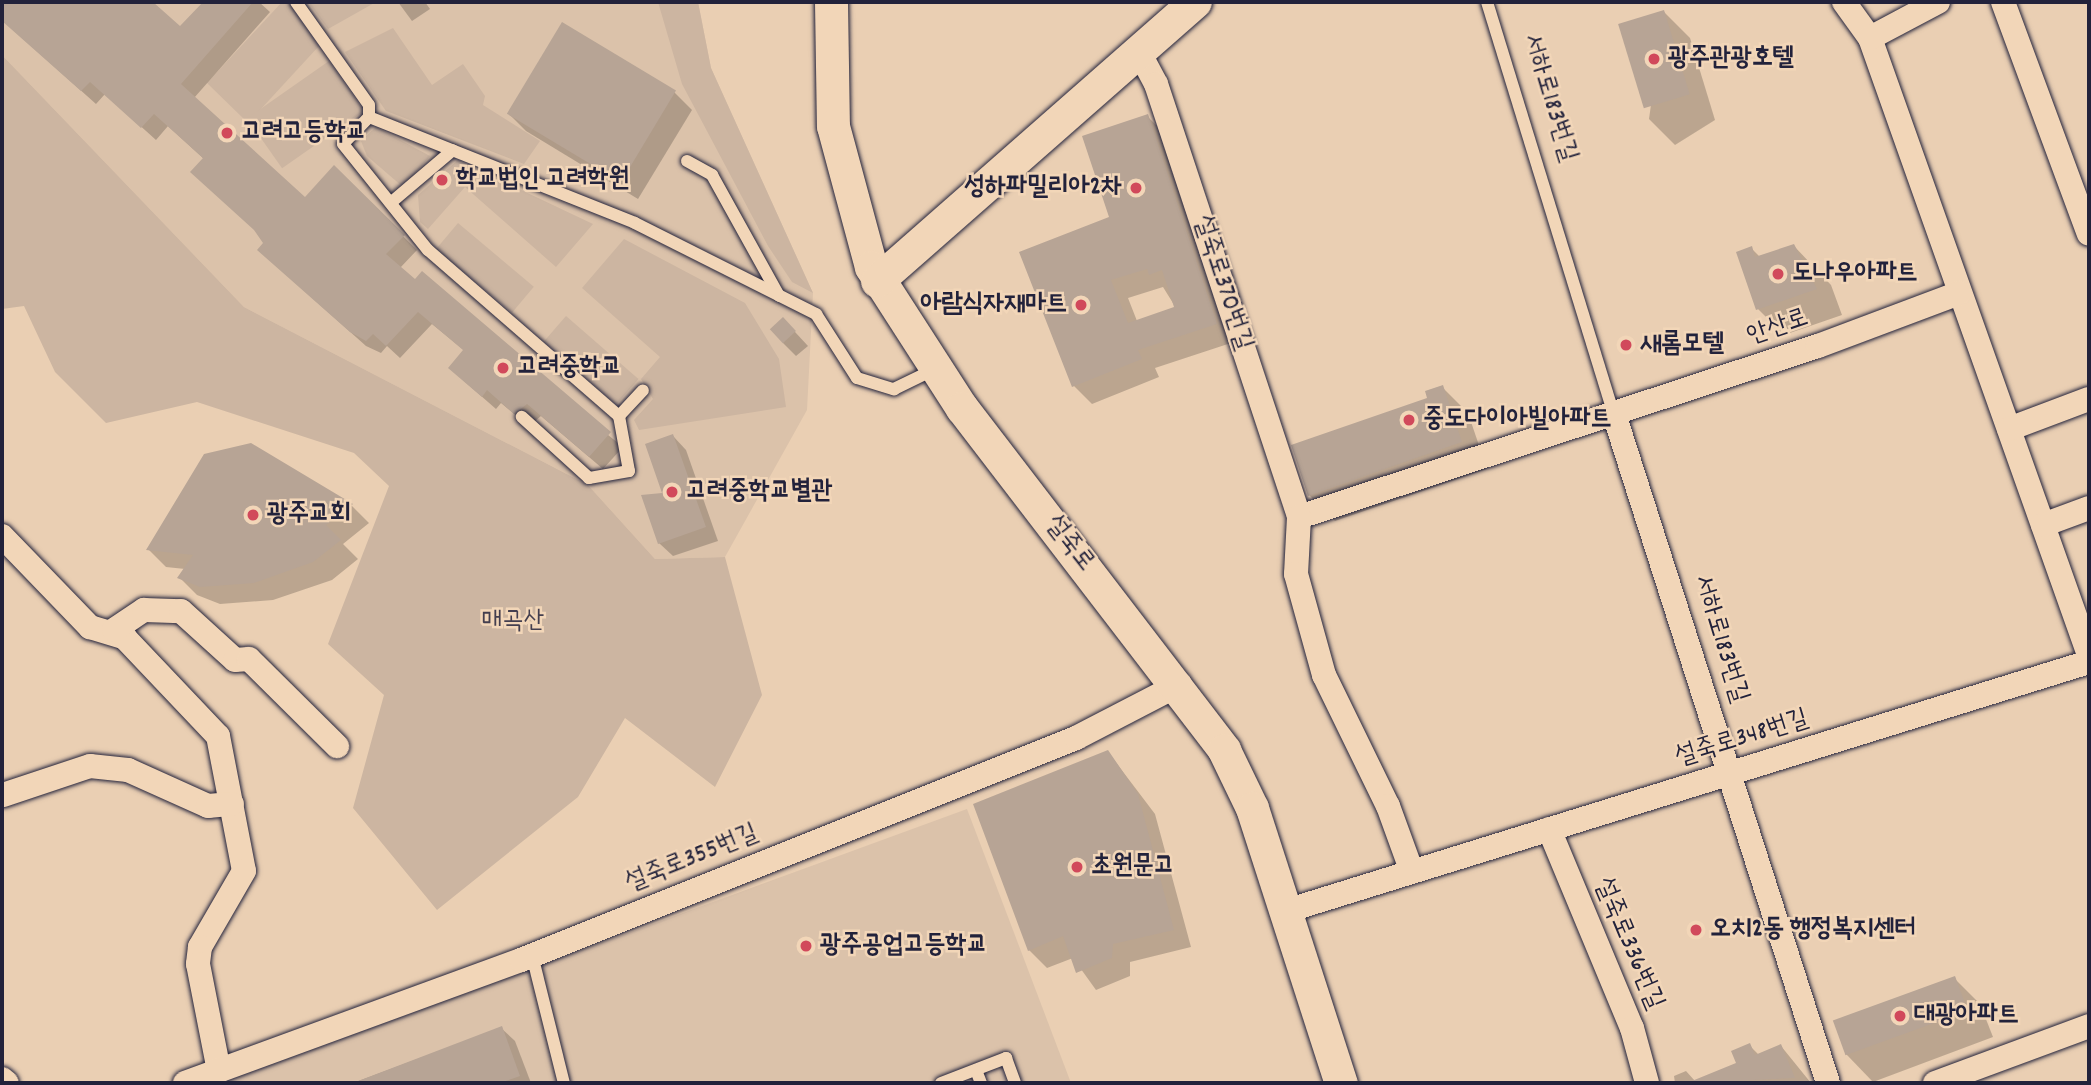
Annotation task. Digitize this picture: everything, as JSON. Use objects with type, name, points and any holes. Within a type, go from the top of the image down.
[{"type":"main road","name":"설죽로","points":[[831,2],[833,126],[854,220],[877,281],[936,369],[1180,684],[1239,779],[1286,911],[1340,1083]]},
{"type":"main road","points":[[877,281],[1195,2]]},
{"type":"street","points":[[1844,2],[1870,38],[2043,525],[2082,610],[2089,655]]},
{"type":"street","points":[[1870,38],[1938,2]]},
{"type":"street","points":[[2003,2],[2089,234]]},
{"type":"street","name":"설죽로370번길","points":[[1139,52],[1156,84],[1299,517]]},
{"type":"street","name":"안산로","points":[[1614,414],[1959,293]]},
{"type":"street","points":[[2008,429],[2089,399]]},
{"type":"street","points":[[1412,872],[1388,806],[1324,675],[1296,574],[1299,517],[1614,414]]},
{"type":"street","name":"서하로183번길","points":[[1614,414],[1828,1083]]},
{"type":"street","points":[[2043,525],[2089,508]]},
{"type":"street","points":[[2,536],[90,627],[114,630],[218,736],[244,872],[200,947],[198,964],[219,1072]]},
{"type":"street","points":[[114,630],[144,610],[180,611],[235,660],[250,659],[337,746]]},
{"type":"street","name":"설죽로348번길","points":[[1286,911],[2089,662]]},
{"type":"street","name":"설죽로355번길","points":[[185,1083],[532,955],[1076,737],[1180,684]]},
{"type":"street","points":[[3,795],[90,766],[128,770],[208,806],[232,804]]},
{"type":"street","name":"설죽로336번길","points":[[1549,829],[1632,1028],[1647,1083]]},
{"type":"street","points":[[1935,1083],[2089,1026]]},
{"type":"street","points":[[2,1079],[7,1083]]},
{"type":"lane","points":[[296,2],[369,105],[369,117],[343,144],[394,200],[428,250],[620,416],[629,471],[589,478],[522,417]]},
{"type":"lane","name":"서하로183번길","points":[[1487,2],[1614,414]]},
{"type":"lane","points":[[369,117],[635,223],[816,314],[857,378],[894,389],[936,369]]},
{"type":"lane","points":[[394,200],[453,150]]},
{"type":"lane","points":[[687,160],[712,175],[779,296]]},
{"type":"lane","points":[[620,416],[643,390]]},
{"type":"lane","points":[[532,955],[564,1083]]},
{"type":"lane","points":[[940,1083],[1006,1058],[1016,1083]]},
{"type":"lane","points":[[976,1070],[981,1083]]},
{"type":"shaded area","name":"학교법인 고려학원","points":[[2,2],[698,2],[711,68],[813,293],[807,410],[725,557],[655,559],[588,485],[244,307],[2,55]]},
{"type":"shaded area","name":"광주공업고등학교","points":[[967,809],[1071,1083],[219,1083]]},
{"type":"green space","points":[[282,2],[288,2],[319,46],[248,123],[207,83]]},
{"type":"green space","points":[[308,2],[376,2],[328,29]]},
{"type":"green space","points":[[658,2],[698,2],[711,68],[813,293],[792,282],[768,246],[682,84]]},
{"type":"green space","points":[[393,28],[432,85],[463,64],[485,96],[483,105],[540,141],[524,164],[386,111],[345,52]]},
{"type":"green space","name":"매곡산","points":[[2,55],[244,307],[588,485],[655,559],[725,557],[762,695],[715,787],[625,718],[578,797],[437,910],[353,808],[384,695],[328,644],[389,486],[354,453],[197,402],[106,423],[55,372],[24,306],[2,309]]},
{"type":"green space","points":[[329,61],[364,111],[282,168],[247,118]]},
{"type":"green space","points":[[376,127],[430,156],[403,187],[367,156],[361,141]]},
{"type":"green space","points":[[458,160],[593,224],[556,267],[465,187],[428,229],[420,222],[418,195]]},
{"type":"green space","points":[[458,223],[534,287],[512,313],[436,249]]},
{"type":"green space","points":[[624,239],[745,303],[779,359],[786,407],[639,430],[634,420],[653,399],[641,379],[660,357],[582,288]]},
{"type":"green space","points":[[566,316],[638,379],[616,405],[544,342]]},
{"type":"building","points":[[2,2],[153,2],[180,26],[203,2],[253,2],[181,84],[305,197],[334,165],[405,235],[386,254],[415,279],[422,271],[611,432],[589,457],[527,404],[514,414],[487,390],[482,397],[448,368],[463,350],[418,312],[386,346],[373,334],[366,341],[350,332],[257,250],[263,243],[254,230],[190,172],[203,158],[154,114],[141,128],[90,82],[81,91],[2,21]]},
{"type":"building","name":"광주관광호텔","points":[[1664,10],[1690,94],[1644,108],[1618,24]]},
{"type":"building","points":[[562,22],[676,91],[621,182],[507,114]]},
{"type":"building","points":[[1148,114],[1217,324],[1138,350],[1142,359],[1072,387],[1019,252],[1109,217],[1082,136]],"holes":[[[1147,269],[1149,275],[1162,270],[1174,307],[1128,323],[1111,280]]]},
{"type":"building","name":"도나우아파트","points":[[1794,244],[1817,289],[1756,310],[1736,252],[1752,246],[1755,257]]},
{"type":"building","points":[[783,317],[796,331],[783,343],[770,329]]},
{"type":"building","name":"중도다이아빌아파트","points":[[1443,385],[1462,442],[1308,496],[1291,445],[1427,398],[1425,391]]},
{"type":"building","name":"고려중학교별관","points":[[673,434],[706,527],[658,544],[641,495],[662,493],[645,444]]},
{"type":"building","name":"광주교회","points":[[251,443],[353,504],[326,525],[341,540],[313,562],[254,583],[200,587],[177,578],[193,555],[146,550],[204,454]]},
{"type":"building","name":"초원문고","points":[[1108,750],[1138,794],[1174,930],[1113,944],[1112,958],[1076,973],[1063,936],[1028,951],[973,804]]},
{"type":"building","name":"대광아파트","points":[[1955,976],[1968,1011],[1845,1055],[1833,1020]]},
{"type":"building","points":[[502,1026],[520,1076],[500,1083],[353,1083]]},
{"type":"building","points":[[1750,1043],[1755,1055],[1781,1044],[1795,1078],[1687,1083],[1736,1063],[1731,1051]]},
{"type":"place","name":"광주관광호텔","points":[[1654,59]]},
{"type":"place","name":"고려고등학교","points":[[227,133]]},
{"type":"place","name":"학교법인 고려학원","points":[[442,180]]},
{"type":"place","name":"성하파밀리아2차","points":[[1136,188]]},
{"type":"place","name":"도나우아파트","points":[[1778,274]]},
{"type":"place","name":"아람식자재마트","points":[[1081,305]]},
{"type":"place","name":"새롬모텔","points":[[1626,345]]},
{"type":"place","name":"고려중학교","points":[[503,368]]},
{"type":"place","name":"중도다이아빌아파트","points":[[1409,420]]},
{"type":"place","name":"고려중학교별관","points":[[672,492]]},
{"type":"place","name":"광주교회","points":[[253,515]]},
{"type":"place","name":"초원문고","points":[[1077,867]]},
{"type":"place","name":"오치2동 행정복지센터","points":[[1696,930]]},
{"type":"place","name":"광주공업고등학교","points":[[806,946]]},
{"type":"place","name":"대광아파트","points":[[1900,1016]]}]
